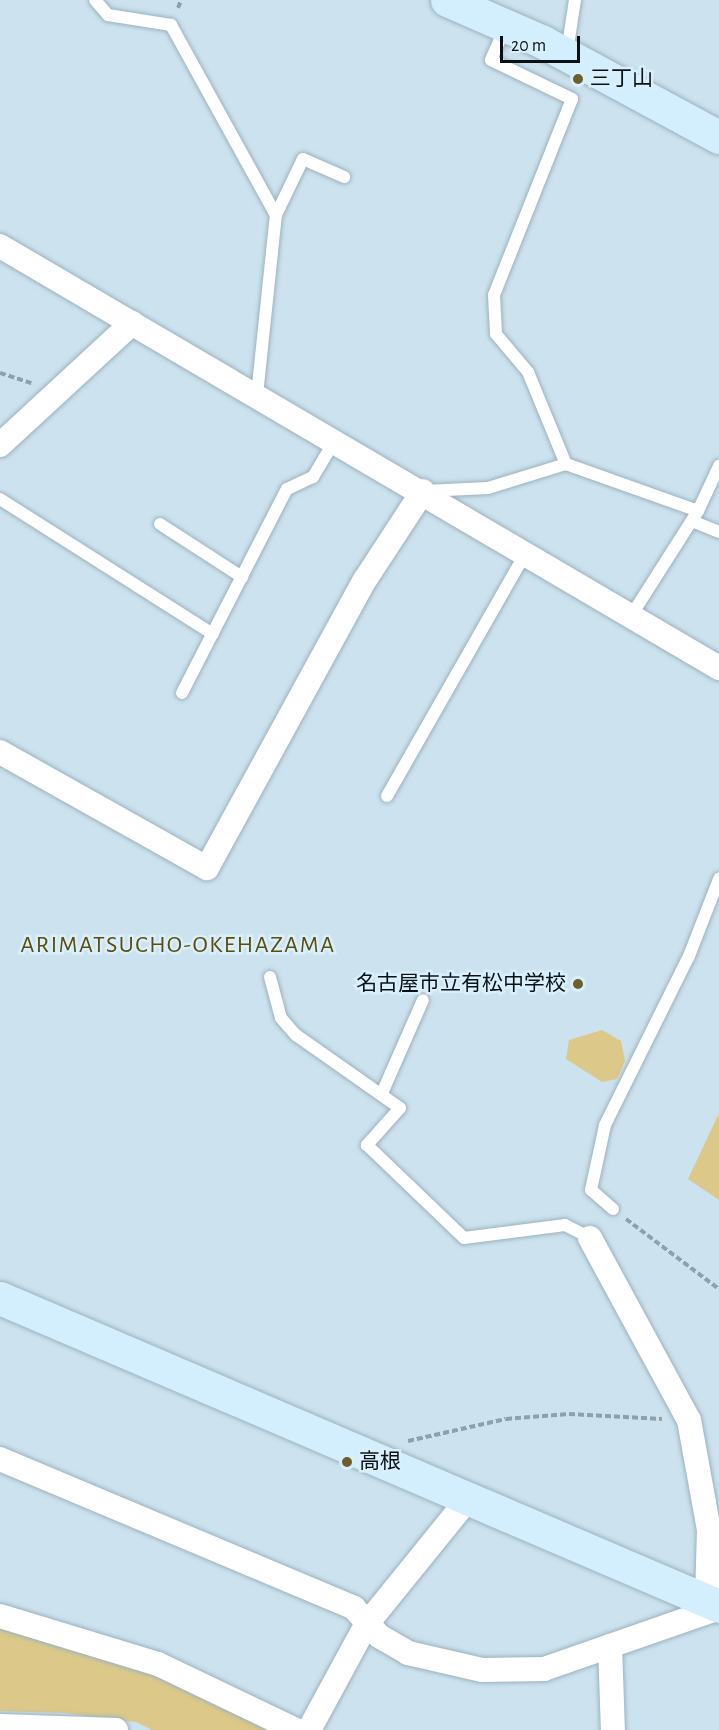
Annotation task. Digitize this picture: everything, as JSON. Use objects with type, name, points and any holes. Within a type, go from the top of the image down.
[{"type":"street","points":[[447,0],[567,55],[719,138]]},
{"type":"street","points":[[0,246],[423,491],[719,668]]},
{"type":"street","points":[[0,446],[132,323]]},
{"type":"street","points":[[0,752],[207,868],[365,580],[423,491]]},
{"type":"street","points":[[590,1238],[689,1420],[709,1530],[715,1604]]},
{"type":"street","points":[[0,1298],[715,1604]]},
{"type":"street","points":[[0,1459],[354,1608],[366,1625],[408,1653],[482,1670],[543,1670],[715,1604]]},
{"type":"street","points":[[309,1730],[366,1625],[468,1499]]},
{"type":"street","points":[[0,1616],[158,1664],[297,1730]]},
{"type":"street","points":[[610,1646],[613,1730]]},
{"type":"street","points":[[0,1726],[116,1730]]},
{"type":"lane","points":[[95,0],[108,15],[171,25],[276,215]]},
{"type":"lane","points":[[567,55],[574,0]]},
{"type":"lane","points":[[506,26],[491,60],[572,99],[494,295],[496,334],[528,372],[566,464]]},
{"type":"lane","points":[[257,396],[276,215],[303,159],[344,177]]},
{"type":"lane","points":[[182,693],[287,489],[313,477],[334,440]]},
{"type":"lane","points":[[423,491],[488,488],[566,464],[695,516],[719,532]]},
{"type":"lane","points":[[631,616],[695,516],[719,465]]},
{"type":"lane","points":[[0,499],[213,634]]},
{"type":"lane","points":[[160,524],[242,577]]},
{"type":"lane","points":[[387,796],[526,552]]},
{"type":"lane","points":[[613,1209],[591,1190],[605,1125],[689,956],[719,879]]},
{"type":"lane","points":[[270,977],[282,1018],[296,1035],[383,1091],[400,1108],[367,1145],[464,1238],[565,1225],[590,1238]]},
{"type":"lane","points":[[383,1091],[423,1000]]},
{"type":"path","points":[[613,1209],[719,1289]]},
{"type":"path","points":[[401,1444],[420,1435],[506,1419],[569,1414],[689,1420]]},
{"type":"shaded area","points":[[602,1030],[621,1041],[625,1061],[617,1079],[602,1082],[566,1059],[569,1040]]},
{"type":"shaded area","points":[[719,1113],[719,1200],[688,1179]]},
{"type":"shaded area","points":[[0,1626],[157,1672],[270,1730],[152,1730],[136,1722],[64,1713],[0,1711]]},
{"type":"place","name":"三丁山","points":[[578,79]]},
{"type":"place","name":"名古屋市立有松中学校","points":[[578,984]]},
{"type":"place","name":"高根","points":[[347,1462]]},
{"type":"district","name":"ARIMATSUCHO-OKEHAZAMA","points":[[178,946]]}]
